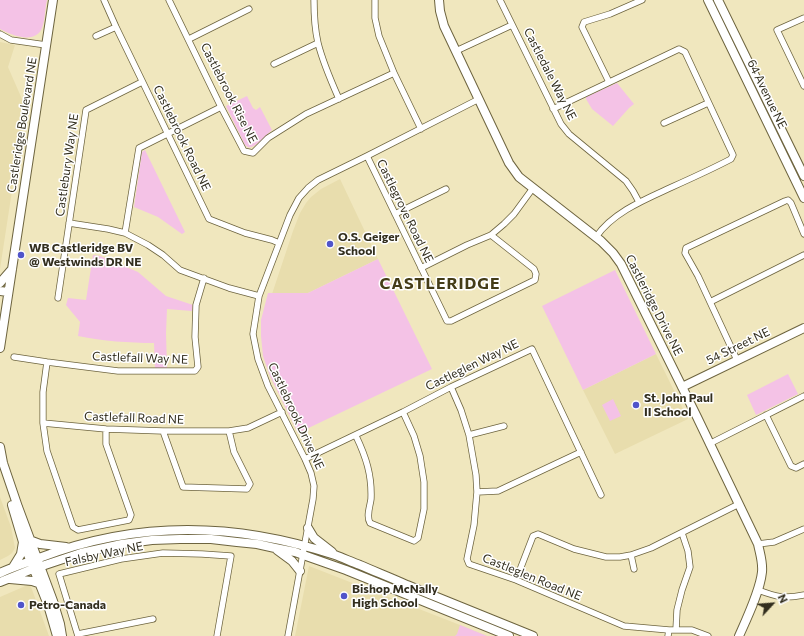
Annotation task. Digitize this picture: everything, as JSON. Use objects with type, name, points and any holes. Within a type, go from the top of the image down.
[{"type":"main road","name":"Castleridge Boulevard NE","points":[[0,348],[4,295],[12,268],[53,0]]},
{"type":"main road","name":"Castleridge Drive NE","points":[[439,0],[444,26],[509,163],[519,177],[596,237],[613,253],[621,264],[758,544],[762,560],[762,572],[758,590],[739,636]]},
{"type":"main road","name":"64 Avenue NE","points":[[708,0],[804,198]]},
{"type":"main road","name":"64 Avenue NE","points":[[718,0],[804,176]]},
{"type":"main road","points":[[0,283],[12,268]]},
{"type":"main road","name":"54 Street NE","points":[[682,387],[804,328]]},
{"type":"main road","points":[[0,446],[3,463],[35,564],[38,583],[48,605],[57,636]]},
{"type":"main road","points":[[0,470],[18,523],[28,541],[68,547]]},
{"type":"main road","points":[[308,528],[314,538],[335,555]]},
{"type":"main road","points":[[2,578],[35,564],[68,547],[122,535],[152,530],[181,529],[239,532],[275,539],[304,550],[353,573],[509,636]]},
{"type":"main road","points":[[13,567],[35,564],[81,552],[122,544],[152,540],[211,540],[304,550],[335,555],[533,636]]},
{"type":"main road","points":[[2,578],[13,567],[28,541]]},
{"type":"main road","points":[[275,548],[292,561],[300,571]]},
{"type":"main road","points":[[35,564],[54,601],[62,636]]},
{"type":"main road","points":[[2,578],[38,583]]},
{"type":"street","name":"Castlebrook Road NE","points":[[104,0],[209,219],[245,233],[279,243]]},
{"type":"street","name":"Castlebrook Rise NE","points":[[170,0],[221,107],[244,151],[253,153],[268,138],[283,127],[306,114],[394,73]]},
{"type":"street","points":[[314,0],[318,43],[327,71],[339,99]]},
{"type":"street","points":[[375,0],[375,18],[379,36],[394,73],[421,128]]},
{"type":"street","name":"Castledale Way NE","points":[[500,0],[561,124],[569,134],[626,181],[633,190],[639,202]]},
{"type":"street","points":[[608,82],[582,27],[584,22],[610,14],[642,0]]},
{"type":"street","points":[[189,39],[249,9]]},
{"type":"street","points":[[804,18],[777,30],[804,86]]},
{"type":"street","points":[[456,51],[512,25]]},
{"type":"street","points":[[96,36],[116,27]]},
{"type":"street","points":[[0,34],[11,40],[46,45]]},
{"type":"street","points":[[274,64],[318,43]]},
{"type":"street","points":[[554,109],[679,49],[685,52],[733,155],[731,159],[639,202],[611,222],[596,237]]},
{"type":"street","name":"Castlebury Way NE","points":[[142,82],[86,110],[69,223],[125,233],[163,255],[180,270],[229,288],[259,296]]},
{"type":"street","name":"Castlebrook Drive NE","points":[[288,636],[308,528],[314,486],[306,459],[268,386],[258,359],[253,334],[259,296],[290,215],[299,198],[308,188],[327,175],[478,99]]},
{"type":"street","points":[[664,123],[708,102]]},
{"type":"street","points":[[125,233],[139,148],[221,107]]},
{"type":"street","name":"Castlegrove Road NE","points":[[367,156],[447,321],[451,321],[535,280],[536,274],[534,269],[491,235]]},
{"type":"street","points":[[421,268],[491,235],[514,214],[533,188]]},
{"type":"street","points":[[395,214],[446,189]]},
{"type":"street","points":[[737,360],[685,253],[686,248],[788,200],[791,203],[804,234]]},
{"type":"street","points":[[58,298],[69,223]]},
{"type":"street","points":[[710,302],[804,255]]},
{"type":"street","name":"Castlefall Way NE","points":[[14,357],[118,371],[195,372],[198,367],[195,338],[196,305],[204,278]]},
{"type":"street","name":"Castleglen Way NE","points":[[306,459],[356,436],[450,387],[532,349],[581,452]]},
{"type":"street","points":[[48,362],[43,392],[43,423],[47,450],[74,527],[78,530],[129,520],[131,515],[106,444],[106,429]]},
{"type":"street","name":"Castleglen Road NE","points":[[450,387],[461,410],[470,435],[476,475],[477,492],[474,525],[467,559],[470,564],[516,580],[624,626],[669,633],[676,630],[692,630],[708,636]]},
{"type":"street","points":[[710,444],[804,396]]},
{"type":"street","name":"Castlefall Road NE","points":[[43,423],[106,429],[229,431],[248,428],[282,412]]},
{"type":"street","points":[[356,436],[364,452],[370,475],[371,499],[368,519],[370,523],[414,541],[418,538],[424,509],[424,482],[420,456],[414,436],[403,412]]},
{"type":"street","points":[[766,415],[791,466],[796,468],[804,464]]},
{"type":"street","points":[[470,435],[504,426]]},
{"type":"street","points":[[164,431],[183,487],[247,489],[250,484],[234,452],[229,431]]},
{"type":"street","points":[[477,492],[498,491],[581,452],[601,495]]},
{"type":"street","points":[[516,580],[533,536],[538,534],[574,549],[606,557],[620,557],[651,548],[739,504]]},
{"type":"street","points":[[758,544],[774,542],[804,529]]},
{"type":"street","points":[[676,630],[677,610],[690,567],[688,551],[682,533]]},
{"type":"street","name":"Falsby Way NE","points":[[78,635],[59,574],[121,558],[163,553],[178,553],[232,556],[217,636]]},
{"type":"street","points":[[631,555],[634,569]]},
{"type":"street","points":[[758,590],[774,596],[783,597],[804,595]]},
{"type":"street","points":[[78,635],[153,619]]},
{"type":"shaded area","points":[[0,0],[47,0],[43,25],[39,33],[34,36],[22,37],[10,34],[0,29]]},
{"type":"shaded area","points":[[0,42],[15,45],[8,67],[25,106],[0,269]]},
{"type":"shaded area","points":[[617,83],[634,104],[613,126],[592,109],[586,97]]},
{"type":"shaded area","points":[[247,96],[253,108],[256,110],[260,107],[272,130],[256,144],[249,147],[245,145],[226,106]]},
{"type":"shaded area","points":[[145,150],[185,232],[182,234],[158,217],[134,207],[142,152]]},
{"type":"shaded area","name":"O.S. Geiger School","points":[[340,179],[378,259],[308,293],[272,294],[300,213],[311,197],[321,189]]},
{"type":"shaded area","points":[[93,255],[100,256],[138,272],[166,296],[193,305],[192,311],[167,309],[167,368],[155,368],[154,343],[135,343],[78,336],[80,322],[66,305],[68,298],[86,300]]},
{"type":"shaded area","points":[[378,259],[432,369],[298,433],[270,376],[263,356],[261,320],[268,293],[308,293]]},
{"type":"shaded area","points":[[615,270],[656,354],[583,390],[542,306]]},
{"type":"shaded area","name":"St. John Paul II School","points":[[656,354],[688,419],[615,454],[583,390]]},
{"type":"shaded area","points":[[788,374],[798,394],[756,415],[747,395]]},
{"type":"shaded area","points":[[613,399],[621,416],[610,421],[602,405]]},
{"type":"shaded area","points":[[0,497],[11,527],[15,548],[12,553],[0,560]]},
{"type":"shaded area","name":"Bishop McNally High School","points":[[309,566],[460,625],[487,636],[295,636]]},
{"type":"shaded area","points":[[30,584],[49,636],[0,636],[0,597]]},
{"type":"shaded area","points":[[460,625],[487,636],[455,636]]},
{"type":"place","name":"O.S. Geiger School","points":[[330,244]]},
{"type":"place","name":"WB Castleridge BV @ Westwinds DR NE","points":[[21,255]]},
{"type":"place","name":"St. John Paul II School","points":[[636,405]]},
{"type":"place","name":"Bishop McNally High School","points":[[344,596]]},
{"type":"place","name":"Petro-Canada","points":[[21,605]]},
{"type":"district","name":"CASTLERIDGE","points":[[440,284]]}]
